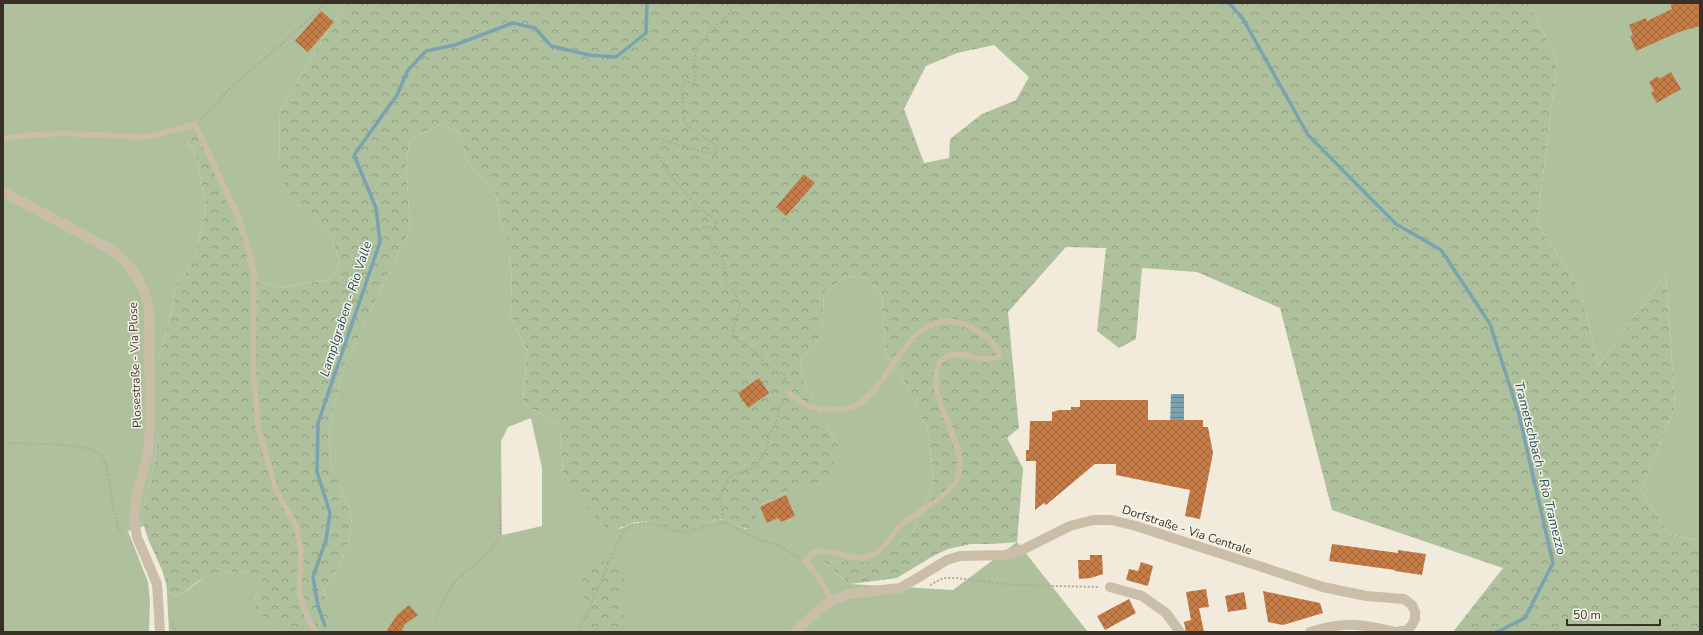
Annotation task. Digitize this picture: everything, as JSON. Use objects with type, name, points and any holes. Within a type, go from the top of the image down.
[{"type":"street","name":"Plosestraße - Via Plose","points":[[3,192],[112,250],[126,262],[140,281],[146,294],[149,309],[150,426],[148,454],[136,497],[134,519],[137,537],[157,584],[160,632]]},
{"type":"street","name":"Dorfstraße - Via Centrale","points":[[795,632],[822,607],[849,594],[900,588],[947,560],[960,556],[1005,555],[1024,549],[1070,526],[1093,520],[1110,520],[1136,526],[1323,587],[1366,596],[1404,599],[1412,605],[1415,612],[1415,629],[1397,632],[1354,624],[1340,624],[1310,632]]},
{"type":"street","points":[[1110,586],[1142,596],[1166,613],[1180,632]]},
{"type":"lane","points":[[3,139],[50,133],[146,136],[195,124],[238,216],[250,253],[254,273],[253,366],[258,426],[276,490],[297,528],[301,550],[299,594],[308,619],[316,632]]},
{"type":"lane","points":[[790,393],[799,402],[822,411],[850,408],[855,406],[868,397],[912,339],[934,322],[945,320],[959,322],[970,326],[992,342],[997,347],[999,353],[998,357],[987,359],[959,354],[949,356],[941,360],[937,367],[935,386],[938,398],[955,442],[959,458],[959,471],[956,482],[947,492],[902,524],[876,553],[860,558],[819,551],[813,553],[805,561],[813,569],[832,601]]},
{"type":"path","points":[[195,124],[231,87],[284,42],[326,3]]},
{"type":"path","points":[[722,523],[723,514],[719,496],[731,475],[743,472],[755,466],[765,452],[770,434],[778,418],[779,407],[790,393],[785,375],[764,365],[761,358],[744,343],[738,341],[732,334],[740,305],[736,295],[726,281],[724,264],[720,256],[714,251],[709,237],[702,235],[700,231],[704,227],[709,228],[715,226],[717,222],[696,205],[673,178],[657,154],[663,140],[715,154],[717,146],[684,123],[682,87],[685,84],[695,82],[694,57],[697,47],[708,35],[709,30],[722,22],[728,16],[736,3]]},
{"type":"path","points":[[3,443],[82,447],[99,454],[104,461],[107,470],[115,519],[126,540]]},
{"type":"path","points":[[434,622],[457,580],[488,552],[498,539],[500,533],[498,496]]},
{"type":"path","points":[[579,632],[618,542],[624,532],[632,525],[640,523],[652,524],[676,532],[683,532],[722,523],[727,524],[757,539],[777,545],[805,561]]},
{"type":"path","points":[[929,585],[943,578],[956,578],[1012,585],[1088,588],[1110,586]]},
{"type":"green space","points":[[3,3],[345,3],[280,110],[279,163],[295,203],[332,238],[339,260],[337,273],[326,280],[280,288],[252,279],[243,239],[198,137],[187,142],[196,154],[206,208],[195,256],[185,274],[177,283],[174,294],[173,308],[158,362],[158,436],[154,464],[144,506],[144,526],[128,531],[148,582],[150,601],[149,632],[3,632]]},
{"type":"green space","points":[[345,3],[1529,3],[1557,61],[1537,224],[1581,290],[1598,366],[1666,273],[1675,407],[1641,490],[1669,534],[1700,541],[1700,632],[1453,632],[1503,568],[1332,510],[1280,308],[1197,272],[1142,268],[1136,339],[1119,348],[1097,331],[1106,248],[1066,247],[1008,312],[1019,428],[1007,438],[1023,468],[1017,542],[971,544],[948,549],[933,556],[897,578],[850,584],[822,561],[875,562],[914,530],[934,478],[927,428],[903,379],[886,356],[882,295],[867,278],[847,276],[824,293],[822,336],[800,359],[803,379],[823,420],[838,445],[830,478],[786,493],[756,507],[756,527],[751,529],[743,528],[729,521],[717,519],[702,526],[688,528],[675,528],[648,522],[638,522],[628,524],[612,531],[605,527],[563,483],[561,426],[523,403],[527,351],[510,314],[512,281],[509,254],[512,244],[503,234],[495,192],[468,162],[459,133],[442,124],[410,139],[406,161],[410,229],[346,363],[333,409],[329,435],[331,463],[352,518],[349,540],[343,558],[324,589],[330,610],[328,620],[319,627],[306,630],[294,630],[274,624],[261,615],[257,608],[255,603],[259,584],[253,573],[233,572],[212,575],[200,580],[180,595],[175,596],[167,592],[162,570],[148,539],[144,526],[143,514],[154,464],[158,436],[158,362],[173,308],[174,294],[177,283],[185,274],[195,256],[206,208],[196,154],[183,136],[188,132],[198,136],[243,239],[252,279],[280,288],[326,280],[337,273],[339,260],[332,238],[295,203],[284,185],[279,163],[280,110]],"holes":[[[994,45],[1029,77],[1016,100],[982,114],[950,139],[949,158],[924,163],[904,109],[926,66],[957,53]]]},
{"type":"green space","points":[[1529,3],[1700,3],[1700,541],[1669,534],[1641,490],[1675,407],[1666,273],[1598,366],[1581,290],[1537,224],[1557,61]]},
{"type":"green space","points":[[442,124],[459,133],[468,162],[495,192],[503,234],[513,244],[509,254],[512,281],[510,314],[527,351],[523,403],[561,426],[563,483],[620,529],[629,524],[649,522],[680,528],[700,526],[717,519],[728,520],[745,529],[756,526],[756,507],[786,493],[838,445],[823,420],[803,379],[800,359],[822,336],[824,293],[847,276],[867,278],[882,295],[886,356],[903,379],[927,428],[934,478],[914,530],[875,563],[822,561],[850,584],[953,590],[1017,542],[1088,632],[169,632],[167,592],[175,596],[179,595],[206,577],[220,573],[254,573],[257,576],[259,583],[259,589],[255,599],[330,610],[324,589],[343,558],[349,540],[352,518],[331,463],[329,435],[333,409],[346,363],[410,229],[406,161],[410,139]],"holes":[[[531,418],[542,468],[542,526],[502,535],[501,441],[508,427]]]},
{"type":"green space","points":[[597,560],[618,564],[625,572],[622,604],[625,618],[633,632],[585,632],[589,624],[581,584],[584,575]]},
{"type":"water","points":[[1171,394],[1184,394],[1184,425],[1170,425]]},
{"type":"building","points":[[1670,3],[1700,3],[1700,26],[1679,32],[1636,51],[1630,36],[1633,35],[1629,25],[1646,18],[1647,21],[1672,9]]},
{"type":"building","points":[[321,11],[334,22],[308,52],[295,41]]},
{"type":"building","points":[[1671,72],[1681,89],[1657,103],[1651,93],[1654,91],[1649,82],[1658,76],[1659,79]]},
{"type":"building","points":[[804,174],[815,183],[786,216],[776,207]]},
{"type":"building","points":[[759,378],[769,393],[748,408],[738,393]]},
{"type":"building","points":[[1080,400],[1148,400],[1148,420],[1203,420],[1203,427],[1208,427],[1213,453],[1200,519],[1185,516],[1190,490],[1116,475],[1116,464],[1095,464],[1046,505],[1044,503],[1035,510],[1036,461],[1026,461],[1026,450],[1029,450],[1030,421],[1052,421],[1052,412],[1059,410],[1071,410],[1071,407],[1080,407]]},
{"type":"building","points":[[786,495],[795,516],[781,522],[778,518],[767,523],[760,507]]},
{"type":"building","points":[[1332,544],[1398,553],[1398,550],[1426,554],[1422,575],[1329,561]]},
{"type":"building","points":[[1090,555],[1102,555],[1103,574],[1091,578],[1079,579],[1078,560],[1090,560]]},
{"type":"building","points":[[1141,562],[1153,566],[1148,586],[1126,580],[1129,569],[1138,571]]},
{"type":"building","points":[[1206,589],[1209,607],[1199,608],[1204,632],[1186,632],[1184,622],[1191,620],[1186,592]]},
{"type":"building","points":[[1263,591],[1320,603],[1323,613],[1283,625],[1268,622]]},
{"type":"building","points":[[1244,592],[1247,609],[1228,612],[1225,596]]},
{"type":"building","points":[[1129,599],[1136,613],[1105,630],[1097,616]]},
{"type":"building","points":[[409,605],[418,615],[405,624],[401,632],[386,632],[397,615]]},
{"type":"waterway","name":"Lamplgraben - Rio Valle","points":[[325,626],[318,606],[313,577],[326,540],[330,513],[317,472],[318,423],[380,242],[376,208],[354,155],[397,95],[408,70],[426,51],[455,45],[513,23],[535,28],[551,46],[589,55],[616,57],[646,33],[647,3]]},
{"type":"waterway","name":"Trametschbach - Rio Tramezzo","points":[[1229,3],[1243,19],[1308,135],[1396,224],[1441,250],[1490,324],[1519,415],[1553,563],[1525,618],[1497,632]]}]
